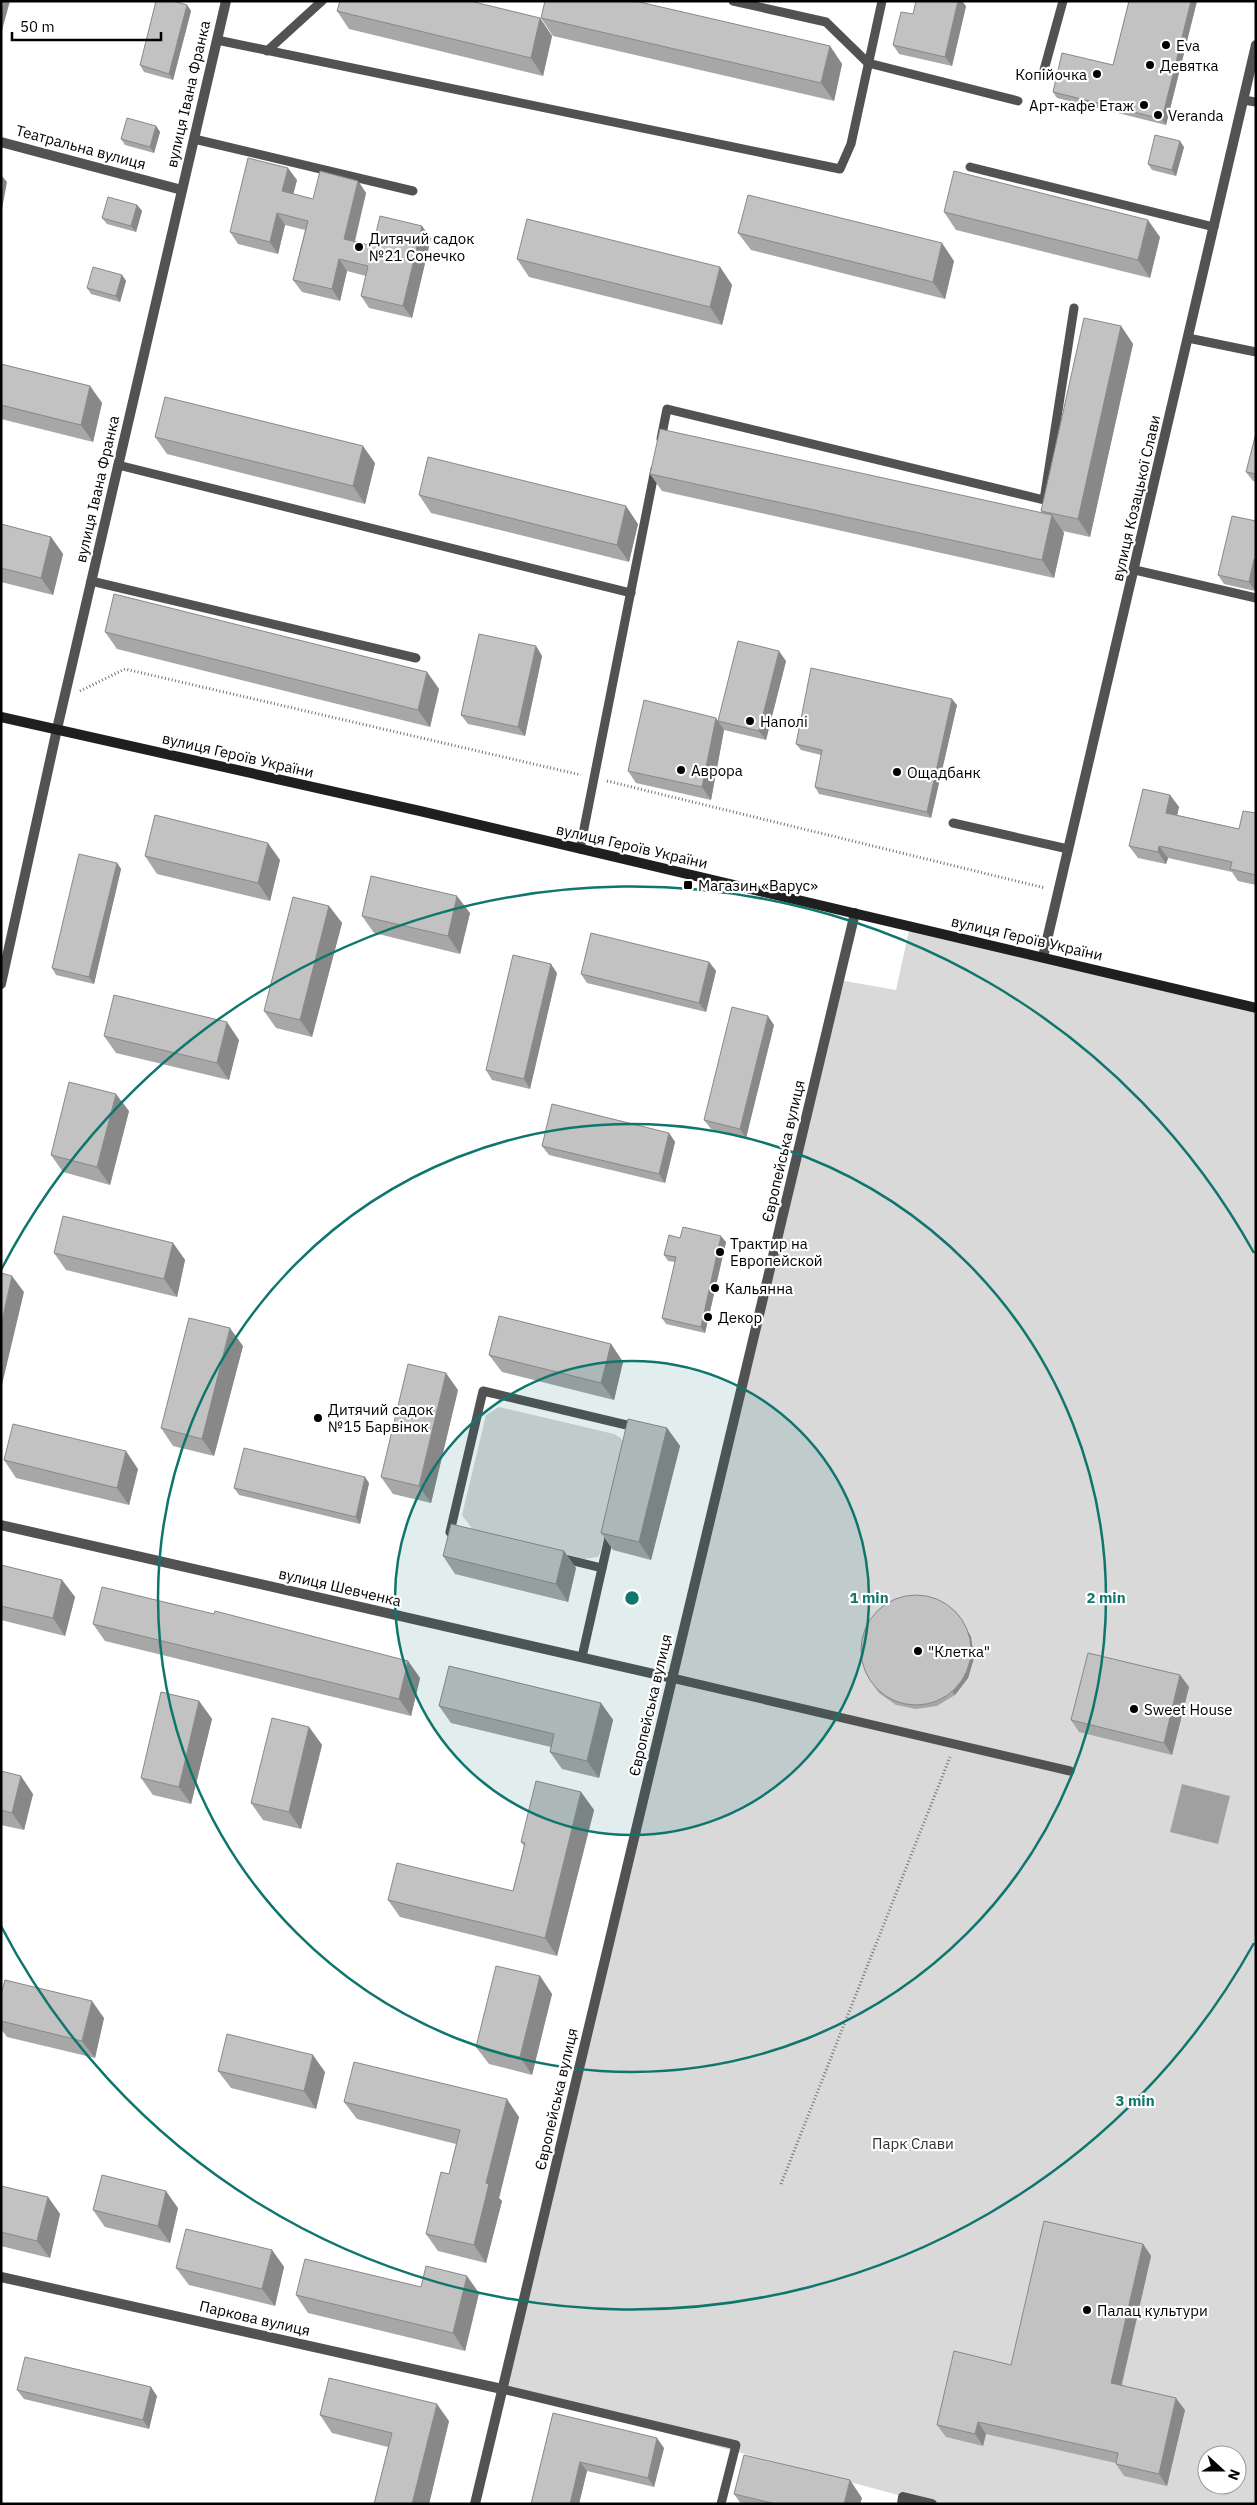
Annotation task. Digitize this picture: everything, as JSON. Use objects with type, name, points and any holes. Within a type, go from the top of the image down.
[{"type":"street","name":"вулиця Івана Франка","points":[[1,984],[57,729],[226,1]]},
{"type":"street","name":"вулиця Козацької Слави","points":[[1043,957],[1135,570],[1256,45]]},
{"type":"street","name":"Театральна вулиця","points":[[1,142],[182,190]]},
{"type":"street","name":"вулиця Героїв України","points":[[1,717],[580,849],[1256,1008]]},
{"type":"street","name":"Європейська вулиця","points":[[475,2504],[855,913]]},
{"type":"street","name":"вулиця Шевченка","points":[[1,1525],[672,1678]]},
{"type":"street","name":"Паркова вулиця","points":[[1,2277],[502,2389]]},
{"type":"street","points":[[902,2504],[903,2497],[932,2504]]},
{"type":"lane","points":[[267,50],[322,1]]},
{"type":"lane","points":[[733,1],[826,22],[868,63],[1018,101]]},
{"type":"lane","points":[[217,40],[840,168],[852,144],[882,1]]},
{"type":"lane","points":[[1044,70],[1063,1]]},
{"type":"lane","points":[[1243,100],[1256,102]]},
{"type":"lane","points":[[194,139],[413,191]]},
{"type":"lane","points":[[970,167],[1214,227]]},
{"type":"lane","points":[[659,448],[667,409],[1044,500],[1074,308]]},
{"type":"lane","points":[[1188,338],[1256,352]]},
{"type":"lane","points":[[580,849],[658,458]]},
{"type":"lane","points":[[118,465],[631,593]]},
{"type":"lane","points":[[1135,570],[1256,598]]},
{"type":"lane","points":[[91,581],[416,658]]},
{"type":"lane","points":[[954,823],[1068,849]]},
{"type":"lane","points":[[460,1534],[450,1532],[483,1391],[634,1427],[632,1437]]},
{"type":"lane","points":[[582,1657],[613,1521]]},
{"type":"lane","points":[[555,1557],[602,1568]]},
{"type":"lane","points":[[672,1678],[1070,1771]]},
{"type":"lane","points":[[502,2389],[736,2445],[721,2504]]},
{"type":"path","points":[[64,700],[125,669],[588,777]]},
{"type":"path","points":[[598,779],[1058,891]]},
{"type":"path","points":[[781,2184],[955,1744]]},
{"type":"green space","name":"Парк Слави","points":[[910,926],[1256,1008],[1256,2504],[932,2504],[502,2389],[839,980],[896,990]]},
{"type":"green space","points":[[499,1407],[614,1434],[621,1438],[625,1450],[598,1557],[584,1559],[473,1530],[462,1515],[486,1415]]},
{"type":"shaded area","points":[[1182,1784],[1230,1796],[1218,1844],[1170,1832]]},
{"type":"building","points":[[1,1],[4,1],[1,12]]},
{"type":"building","points":[[156,1],[173,1],[187,5],[169,74],[140,65]]},
{"type":"building","points":[[340,1],[470,1],[540,18],[531,58],[337,11]]},
{"type":"building","points":[[545,1],[635,1],[830,46],[821,83],[541,18]]},
{"type":"building","points":[[916,1],[958,1],[945,57],[893,45],[901,12],[913,14]]},
{"type":"building","name":"Девятка","points":[[1129,1],[1191,1],[1162,119],[1053,92],[1062,53],[1113,65]]},
{"type":"building","points":[[127,118],[156,126],[150,147],[121,139]]},
{"type":"building","points":[[1155,135],[1180,141],[1172,170],[1148,164]]},
{"type":"building","points":[[248,158],[288,168],[282,191],[313,199],[320,171],[358,181],[344,239],[373,246],[380,216],[422,226],[403,306],[361,296],[368,266],[339,259],[332,289],[293,280],[308,221],[277,213],[270,242],[230,232]]},
{"type":"building","points":[[954,171],[1148,220],[1138,260],[944,212]]},
{"type":"building","points":[[748,195],[942,243],[933,282],[738,233]]},
{"type":"building","points":[[108,197],[137,205],[131,226],[102,218]]},
{"type":"building","points":[[527,219],[720,267],[710,307],[517,259]]},
{"type":"building","points":[[93,267],[122,275],[116,296],[87,288]]},
{"type":"building","points":[[1084,318],[1121,326],[1078,519],[1041,511]]},
{"type":"building","points":[[1,364],[90,386],[81,425],[1,405]]},
{"type":"building","points":[[165,397],[363,446],[353,486],[155,437]]},
{"type":"building","points":[[660,429],[1052,515],[1042,560],[650,474]]},
{"type":"building","points":[[1256,433],[1256,474],[1246,472]]},
{"type":"building","points":[[428,457],[626,506],[617,545],[419,495]]},
{"type":"building","points":[[1232,516],[1256,521],[1256,560],[1254,559],[1249,582],[1218,575]]},
{"type":"building","points":[[1,524],[51,537],[41,578],[1,568]]},
{"type":"building","points":[[114,594],[427,672],[418,710],[105,632]]},
{"type":"building","points":[[479,634],[536,646],[518,727],[461,715]]},
{"type":"building","points":[[738,641],[779,651],[759,731],[718,721]]},
{"type":"building","points":[[811,668],[952,699],[927,812],[815,787],[822,750],[796,744]]},
{"type":"building","points":[[644,700],[716,718],[702,787],[628,771]]},
{"type":"building","points":[[1143,789],[1170,795],[1166,813],[1239,829],[1243,811],[1256,813],[1256,875],[1230,869],[1232,862],[1159,846],[1158,852],[1129,846]]},
{"type":"building","points":[[155,815],[268,843],[258,883],[145,856]]},
{"type":"building","points":[[79,854],[117,863],[89,977],[52,968]]},
{"type":"building","points":[[371,876],[457,896],[448,936],[362,916]]},
{"type":"building","points":[[293,897],[329,906],[300,1020],[264,1011]]},
{"type":"building","points":[[591,933],[709,962],[699,1003],[581,974]]},
{"type":"building","points":[[513,955],[551,964],[524,1079],[486,1070]]},
{"type":"building","points":[[114,995],[227,1022],[217,1063],[104,1036]]},
{"type":"building","points":[[732,1007],[768,1016],[740,1129],[704,1120]]},
{"type":"building","points":[[69,1082],[116,1094],[97,1167],[51,1155]]},
{"type":"building","points":[[552,1104],[669,1133],[659,1174],[542,1146]]},
{"type":"building","points":[[63,1216],[173,1243],[164,1279],[54,1253]]},
{"type":"building","points":[[683,1227],[721,1236],[701,1327],[662,1318],[676,1257],[664,1255],[669,1235],[680,1238]]},
{"type":"building","points":[[1,1273],[12,1276],[1,1325]]},
{"type":"building","points":[[499,1316],[611,1344],[601,1383],[489,1355]]},
{"type":"building","points":[[189,1318],[230,1328],[202,1439],[161,1428]]},
{"type":"building","points":[[408,1364],[446,1373],[419,1486],[381,1477]]},
{"type":"building","points":[[628,1419],[667,1428],[639,1542],[601,1533]]},
{"type":"building","points":[[13,1424],[126,1451],[117,1488],[4,1460]]},
{"type":"building","points":[[244,1448],[365,1477],[356,1517],[234,1488]]},
{"type":"building","points":[[451,1524],[564,1551],[556,1584],[443,1556]]},
{"type":"building","points":[[1,1565],[62,1580],[53,1618],[1,1606]]},
{"type":"building","points":[[102,1587],[214,1614],[215,1611],[408,1661],[399,1699],[93,1624]]},
{"type":"building","name":"\"Клетка\"","points":[[916,1595],[937,1599],[955,1611],[967,1629],[971,1650],[967,1671],[955,1689],[937,1701],[916,1705],[895,1701],[877,1689],[865,1671],[861,1650],[865,1629],[877,1611],[895,1599]]},
{"type":"building","name":"Sweet House","points":[[1088,1653],[1180,1675],[1164,1743],[1071,1720]]},
{"type":"building","points":[[449,1666],[601,1703],[587,1761],[550,1752],[554,1734],[439,1706]]},
{"type":"building","points":[[161,1692],[199,1701],[179,1787],[141,1778]]},
{"type":"building","points":[[272,1718],[309,1727],[289,1812],[251,1803]]},
{"type":"building","points":[[1,1771],[21,1776],[12,1813],[1,1810]]},
{"type":"building","points":[[536,1781],[581,1792],[545,1938],[388,1900],[397,1863],[513,1891],[525,1843],[521,1842]]},
{"type":"building","points":[[496,1966],[540,1976],[520,2057],[476,2047]]},
{"type":"building","points":[[5,1980],[92,2001],[82,2041],[1,2021],[1,1994]]},
{"type":"building","points":[[227,2034],[313,2055],[304,2091],[218,2071]]},
{"type":"building","points":[[354,2062],[507,2099],[486,2183],[489,2184],[474,2245],[426,2234],[441,2172],[449,2174],[460,2130],[344,2102]]},
{"type":"building","points":[[102,2175],[166,2191],[158,2226],[93,2210]]},
{"type":"building","points":[[1,2186],[48,2197],[37,2241],[1,2232]]},
{"type":"building","name":"Палац культури","points":[[1044,2221],[1143,2244],[1111,2383],[1176,2398],[1159,2474],[1116,2464],[1118,2453],[978,2422],[975,2434],[937,2425],[954,2351],[1011,2365]]},
{"type":"building","points":[[186,2229],[272,2250],[262,2289],[176,2268]]},
{"type":"building","points":[[305,2259],[421,2287],[426,2266],[467,2276],[453,2333],[296,2295]]},
{"type":"building","points":[[25,2357],[151,2387],[143,2420],[17,2390]]},
{"type":"building","points":[[329,2378],[437,2404],[412,2504],[374,2504],[392,2433],[320,2415]]},
{"type":"building","points":[[553,2413],[657,2438],[648,2478],[580,2462],[570,2504],[531,2504]]},
{"type":"building","points":[[744,2455],[850,2480],[844,2504],[776,2504],[734,2494]]},
{"type":"place","name":"Eva","points":[[1166,45]]},
{"type":"place","name":"Девятка","points":[[1150,65]]},
{"type":"place","name":"Копійочка","points":[[1097,74]]},
{"type":"place","name":"Арт-кафе Етаж","points":[[1144,105]]},
{"type":"place","name":"Veranda","points":[[1158,115]]},
{"type":"place","name":"Дитячий садок №21 Сонечко","points":[[359,247]]},
{"type":"place","name":"Наполі","points":[[750,721]]},
{"type":"place","name":"Аврора","points":[[681,770]]},
{"type":"place","name":"Ощадбанк","points":[[897,772]]},
{"type":"place","name":"Магазин «Варус»","points":[[688,885]]},
{"type":"place","name":"Трактир на Европейской","points":[[720,1252]]},
{"type":"place","name":"Кальянна","points":[[715,1288]]},
{"type":"place","name":"Декор","points":[[708,1317]]},
{"type":"place","name":"Дитячий садок №15 Барвінок","points":[[318,1418]]},
{"type":"place","name":"\"Клетка\"","points":[[918,1651]]},
{"type":"place","name":"Sweet House","points":[[1134,1709]]},
{"type":"place","name":"Палац культури","points":[[1087,2310]]}]
